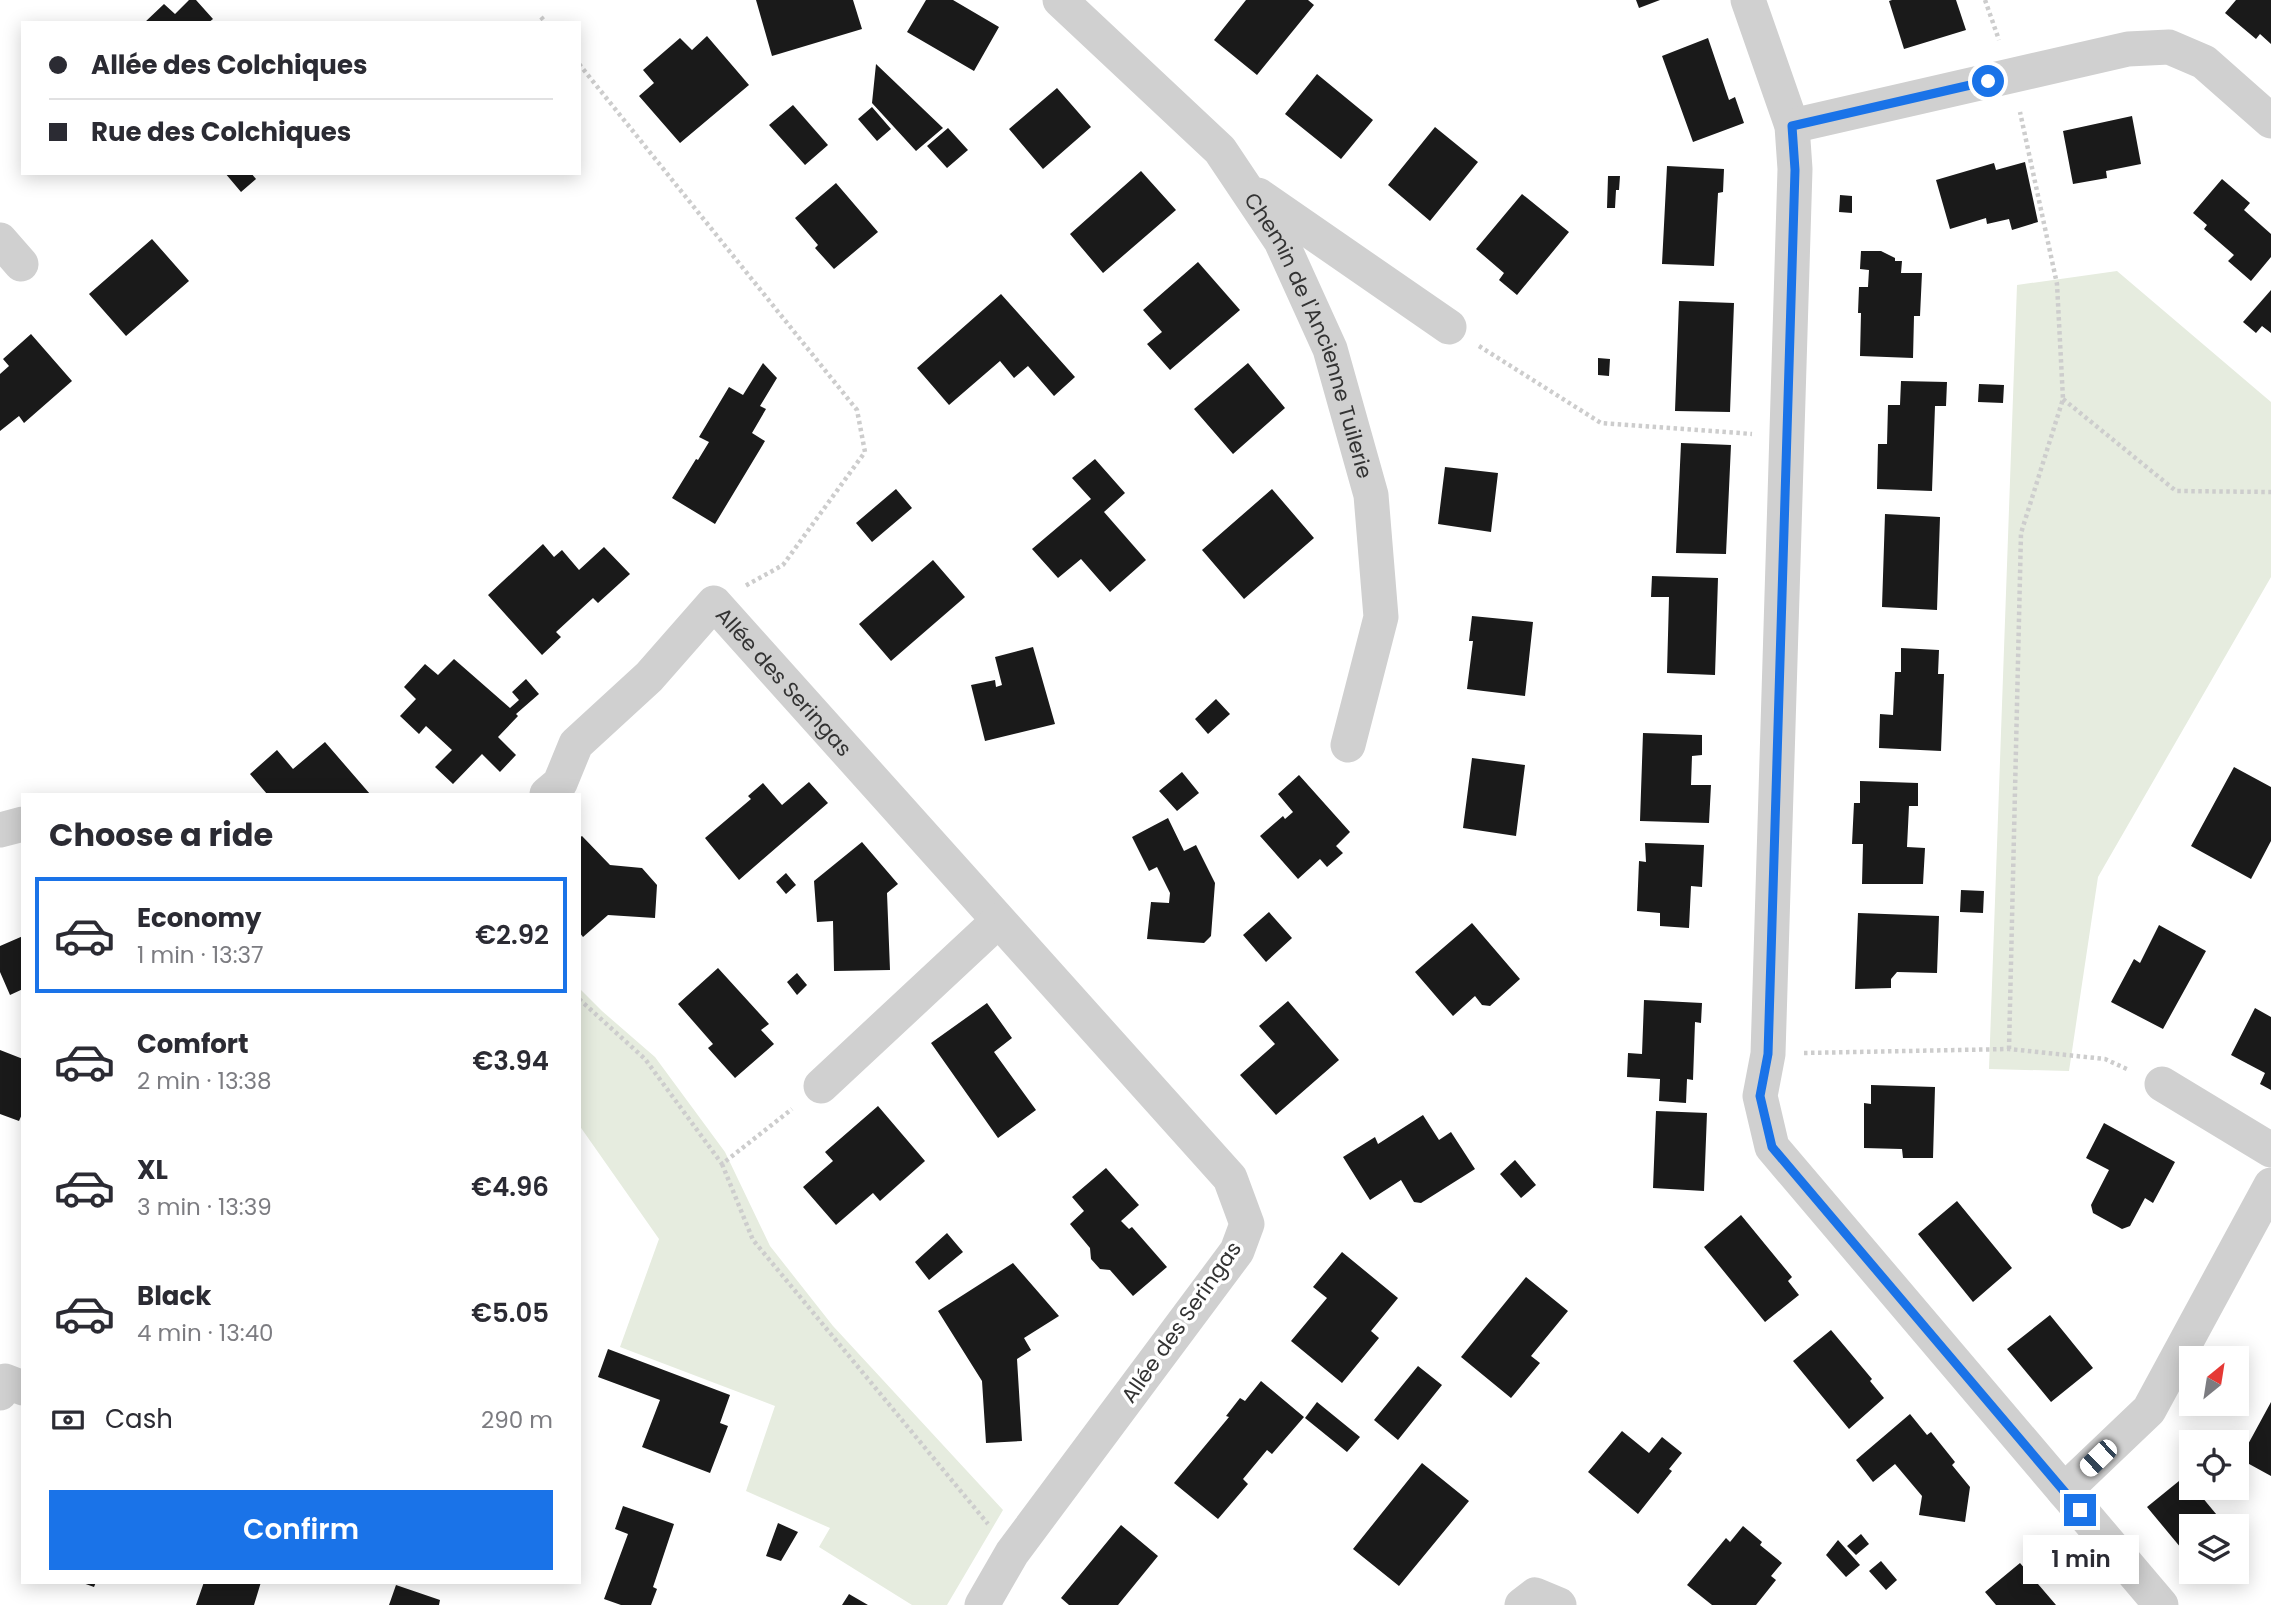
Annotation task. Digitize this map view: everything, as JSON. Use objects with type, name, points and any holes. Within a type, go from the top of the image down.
[{"type":"street","name":"Chemin de l'Ancienne Tuilerie","points":[[1060,0],[1220,150],[1281,241],[1330,349],[1371,495],[1381,617],[1348,745]]},
{"type":"street","points":[[1748,0],[1792,126],[1795,170],[1768,1054],[1760,1096],[1772,1147],[2161,1605]]},
{"type":"street","points":[[1792,126],[2129,49],[2169,47],[2204,62],[2271,121]]},
{"type":"street","points":[[1244,185],[1448,327]]},
{"type":"street","name":"Allée des Seringas","points":[[548,793],[560,783],[576,744],[649,677],[714,603],[1230,1178],[1247,1224],[1237,1251],[1012,1553],[982,1605]]},
{"type":"street","points":[[0,830],[21,825]]},
{"type":"street","points":[[821,1086],[998,920]]},
{"type":"street","points":[[2162,1084],[2271,1150]]},
{"type":"street","points":[[2064,1491],[2149,1409],[2271,1185]]},
{"type":"street","points":[[1522,1605],[1535,1595],[1559,1605]]},
{"type":"path","points":[[1986,0],[2012,75],[2057,284],[2063,399],[2021,533],[2009,1049]]},
{"type":"path","points":[[541,17],[544,21]]},
{"type":"path","points":[[581,66],[857,410],[865,452],[783,565],[714,603]]},
{"type":"path","points":[[1448,327],[1601,423],[1787,437]]},
{"type":"path","points":[[2063,399],[2176,492],[2271,492]]},
{"type":"path","points":[[581,1001],[645,1059],[722,1164],[753,1240],[1012,1553]]},
{"type":"path","points":[[1768,1054],[2009,1049],[2105,1059],[2162,1084]]},
{"type":"path","points":[[722,1164],[821,1086]]},
{"type":"shaded area","points":[[2117,271],[2271,402],[2271,577],[2098,877],[2069,1071],[1989,1069],[2017,285]]},
{"type":"shaded area","points":[[581,990],[655,1057],[725,1152],[770,1246],[833,1326],[1003,1510],[947,1605],[912,1605],[819,1547],[830,1528],[746,1491],[775,1406],[620,1347],[659,1239],[581,1128]]},
{"type":"building","points":[[189,0],[196,0],[213,19],[146,21],[164,4],[175,14]]},
{"type":"building","points":[[756,0],[853,0],[862,29],[772,56]]},
{"type":"building","points":[[926,0],[953,0],[999,27],[974,71],[907,32]]},
{"type":"building","points":[[1246,0],[1308,0],[1314,5],[1257,75],[1214,40]]},
{"type":"building","points":[[1636,0],[1660,0],[1639,8]]},
{"type":"building","points":[[1956,0],[1966,30],[1904,49],[1889,1]]},
{"type":"building","points":[[2236,0],[2271,0],[2271,44],[2260,34],[2256,39],[2225,13]]},
{"type":"building","points":[[707,36],[749,85],[680,143],[639,96],[654,83],[643,70],[680,38],[692,50]]},
{"type":"building","points":[[1708,38],[1729,100],[1735,97],[1744,123],[1693,142],[1662,56]]},
{"type":"building","points":[[876,64],[943,128],[916,151],[872,103]]},
{"type":"building","points":[[1317,74],[1373,120],[1341,159],[1285,114]]},
{"type":"building","points":[[1057,88],[1091,127],[1043,169],[1009,129]]},
{"type":"building","points":[[793,105],[828,145],[805,165],[769,125]]},
{"type":"building","points":[[872,107],[891,129],[877,141],[858,119]]},
{"type":"building","points":[[2132,116],[2141,164],[2106,171],[2107,178],[2073,184],[2063,131]]},
{"type":"building","points":[[1435,127],[1478,162],[1430,221],[1388,185]]},
{"type":"building","points":[[948,128],[968,150],[947,168],[927,146]]},
{"type":"building","points":[[2025,162],[2038,222],[2012,230],[2009,219],[1987,224],[1986,218],[1950,229],[1936,180],[1994,163],[1996,170]]},
{"type":"building","points":[[1667,166],[1724,169],[1723,192],[1718,193],[1714,266],[1662,264]]},
{"type":"building","points":[[1141,171],[1176,210],[1103,273],[1070,234]]},
{"type":"building","points":[[227,175],[253,175],[256,179],[241,192]]},
{"type":"building","points":[[1608,176],[1620,176],[1615,208],[1607,208]]},
{"type":"building","points":[[2222,179],[2250,203],[2244,210],[2271,234],[2271,257],[2251,281],[2228,261],[2234,255],[2204,229],[2207,225],[2193,213]]},
{"type":"building","points":[[836,183],[878,232],[834,269],[815,248],[818,245],[795,218]]},
{"type":"building","points":[[1522,194],[1569,232],[1517,295],[1499,280],[1504,273],[1476,249]]},
{"type":"building","points":[[1840,195],[1852,196],[1852,213],[1839,212]]},
{"type":"building","points":[[152,239],[189,281],[126,336],[89,294]]},
{"type":"building","points":[[1861,251],[1881,251],[1895,258],[1895,261],[1902,261],[1901,273],[1922,273],[1920,316],[1914,316],[1913,358],[1860,356],[1859,287],[1868,287],[1869,270],[1860,269]]},
{"type":"building","points":[[1198,262],[1240,310],[1170,370],[1147,344],[1162,332],[1143,310]]},
{"type":"building","points":[[2271,290],[2271,333],[2262,326],[2256,333],[2243,322]]},
{"type":"building","points":[[1001,294],[1075,377],[1054,396],[1028,366],[1014,378],[1000,361],[949,405],[917,368]]},
{"type":"building","points":[[1679,301],[1734,303],[1730,412],[1675,411]]},
{"type":"building","points":[[31,334],[72,381],[24,423],[19,416],[0,431],[0,374],[9,366],[3,359]]},
{"type":"building","points":[[1598,358],[1610,359],[1609,376],[1598,375]]},
{"type":"building","points":[[763,363],[777,378],[760,406],[766,409],[752,433],[765,441],[715,524],[672,498],[709,442],[699,437],[729,387],[743,395]]},
{"type":"building","points":[[1248,363],[1285,408],[1233,454],[1194,409]]},
{"type":"building","points":[[1901,381],[1947,382],[1946,406],[1935,406],[1932,491],[1877,489],[1878,444],[1887,444],[1888,405],[1900,405]]},
{"type":"building","points":[[1979,384],[2004,385],[2003,403],[1978,402]]},
{"type":"building","points":[[1681,443],[1731,445],[1726,554],[1676,553]]},
{"type":"building","points":[[1095,459],[1125,493],[1104,512],[1146,560],[1110,592],[1081,559],[1058,578],[1032,549],[1091,499],[1072,478]]},
{"type":"building","points":[[1445,467],[1498,473],[1491,532],[1438,524]]},
{"type":"building","points":[[896,489],[912,508],[872,542],[856,523]]},
{"type":"building","points":[[1272,489],[1314,538],[1244,599],[1202,550]]},
{"type":"building","points":[[1885,514],[1940,517],[1937,610],[1882,607]]},
{"type":"building","points":[[543,544],[554,557],[562,550],[579,570],[604,547],[630,574],[598,603],[593,598],[556,632],[561,637],[542,655],[488,595]]},
{"type":"building","points":[[933,560],[965,597],[891,661],[859,624]]},
{"type":"building","points":[[1652,576],[1718,578],[1715,675],[1667,673],[1669,597],[1651,597]]},
{"type":"building","points":[[1472,616],[1533,622],[1525,696],[1467,689],[1473,641],[1469,641]]},
{"type":"building","points":[[1033,647],[1055,724],[985,741],[971,685],[995,680],[996,687],[1002,685],[995,657]]},
{"type":"building","points":[[1901,648],[1939,650],[1938,674],[1944,674],[1941,751],[1879,748],[1880,714],[1893,715],[1895,672],[1901,672]]},
{"type":"building","points":[[454,659],[510,708],[519,700],[512,692],[526,679],[539,694],[516,714],[518,716],[498,737],[516,755],[500,772],[482,754],[453,784],[435,767],[452,750],[426,726],[419,734],[400,716],[416,699],[404,687],[425,664],[438,675]]},
{"type":"building","points":[[1216,699],[1230,714],[1208,734],[1195,719]]},
{"type":"building","points":[[1643,733],[1702,735],[1702,755],[1692,756],[1691,785],[1711,785],[1709,823],[1640,821]]},
{"type":"building","points":[[325,742],[369,793],[266,793],[250,774],[277,750],[293,769]]},
{"type":"building","points":[[1472,758],[1525,765],[1516,836],[1463,828]]},
{"type":"building","points":[[2234,767],[2271,787],[2271,841],[2251,879],[2191,846]]},
{"type":"building","points":[[1182,772],[1199,793],[1177,811],[1159,791]]},
{"type":"building","points":[[1299,775],[1350,832],[1336,846],[1343,853],[1327,867],[1320,859],[1298,879],[1260,836],[1283,816],[1285,819],[1293,812],[1278,794]]},
{"type":"building","points":[[1860,781],[1918,783],[1918,806],[1909,806],[1907,847],[1925,848],[1923,884],[1862,884],[1863,844],[1852,844],[1854,803],[1860,803]]},
{"type":"building","points":[[809,782],[828,803],[739,880],[705,838],[751,799],[748,796],[763,783],[782,805]]},
{"type":"building","points":[[1168,818],[1184,851],[1196,845],[1215,883],[1211,936],[1204,943],[1147,939],[1151,902],[1169,903],[1170,893],[1157,867],[1149,871],[1132,837]]},
{"type":"building","points":[[581,837],[610,865],[642,868],[657,885],[655,918],[608,915],[583,937]]},
{"type":"building","points":[[862,842],[898,884],[887,893],[890,970],[834,971],[833,921],[817,922],[814,881]]},
{"type":"building","points":[[1645,843],[1704,845],[1702,887],[1691,886],[1689,928],[1660,926],[1660,913],[1637,911],[1639,861],[1646,862]]},
{"type":"building","points":[[786,873],[796,885],[786,894],[776,882]]},
{"type":"building","points":[[1961,890],[1984,891],[1983,913],[1960,912]]},
{"type":"building","points":[[1269,912],[1292,938],[1266,962],[1243,935]]},
{"type":"building","points":[[1858,913],[1939,916],[1937,973],[1897,972],[1891,979],[1891,988],[1855,989]]},
{"type":"building","points":[[1472,923],[1520,979],[1490,1006],[1482,1005],[1475,996],[1453,1016],[1415,972]]},
{"type":"building","points":[[2159,925],[2206,951],[2163,1029],[2111,1002],[2134,959],[2140,963]]},
{"type":"building","points":[[21,937],[21,990],[10,995],[0,972],[0,946]]},
{"type":"building","points":[[718,968],[769,1024],[761,1030],[774,1044],[735,1078],[708,1048],[713,1044],[678,1004]]},
{"type":"building","points":[[797,973],[807,985],[797,995],[787,982]]},
{"type":"building","points":[[1644,1000],[1702,1003],[1701,1023],[1695,1022],[1693,1080],[1687,1079],[1686,1103],[1659,1101],[1660,1079],[1627,1077],[1628,1053],[1642,1054]]},
{"type":"building","points":[[1288,1001],[1339,1060],[1276,1115],[1240,1075],[1275,1044],[1259,1026]]},
{"type":"building","points":[[987,1003],[1012,1038],[994,1052],[1036,1110],[998,1138],[931,1043]]},
{"type":"building","points":[[2255,1008],[2271,1017],[2271,1090],[2260,1084],[2265,1073],[2231,1055]]},
{"type":"building","points":[[0,1050],[21,1058],[21,1116],[19,1121],[0,1114]]},
{"type":"building","points":[[1871,1085],[1935,1087],[1933,1158],[1903,1158],[1902,1149],[1864,1148],[1864,1103],[1871,1104]]},
{"type":"building","points":[[878,1106],[925,1161],[880,1201],[873,1193],[836,1225],[803,1187],[833,1161],[825,1152]]},
{"type":"building","points":[[1656,1111],[1707,1113],[1704,1191],[1653,1188]]},
{"type":"building","points":[[1423,1115],[1439,1140],[1451,1132],[1475,1169],[1421,1203],[1414,1202],[1401,1180],[1370,1200],[1343,1157],[1375,1137],[1378,1144]]},
{"type":"building","points":[[2104,1123],[2175,1162],[2153,1203],[2145,1198],[2130,1226],[2122,1229],[2093,1213],[2091,1205],[2109,1170],[2086,1158]]},
{"type":"building","points":[[1515,1160],[1536,1185],[1521,1198],[1500,1174]]},
{"type":"building","points":[[1106,1168],[1139,1205],[1121,1221],[1129,1229],[1132,1227],[1167,1267],[1133,1296],[1110,1270],[1100,1269],[1091,1259],[1090,1248],[1070,1224],[1084,1211],[1072,1197]]},
{"type":"building","points":[[1957,1201],[2012,1268],[1973,1302],[1918,1234]]},
{"type":"building","points":[[1741,1215],[1792,1277],[1788,1281],[1799,1295],[1765,1322],[1704,1247]]},
{"type":"building","points":[[947,1233],[963,1252],[929,1280],[915,1262]]},
{"type":"building","points":[[1342,1252],[1398,1298],[1371,1331],[1379,1338],[1342,1383],[1291,1341],[1327,1298],[1313,1287]]},
{"type":"building","points":[[1013,1263],[1059,1316],[1024,1338],[1031,1350],[1017,1359],[1022,1441],[986,1443],[982,1381],[938,1311]]},
{"type":"building","points":[[1526,1277],[1568,1311],[1531,1356],[1540,1363],[1511,1398],[1461,1357]]},
{"type":"building","points":[[2050,1315],[2093,1368],[2051,1402],[2007,1349]]},
{"type":"building","points":[[1831,1330],[1872,1379],[1870,1381],[1884,1398],[1849,1429],[1793,1361]]},
{"type":"building","points":[[608,1349],[730,1395],[720,1423],[728,1426],[710,1473],[642,1447],[660,1400],[598,1377]]},
{"type":"building","points":[[1418,1366],[1442,1385],[1398,1440],[1374,1420]]},
{"type":"building","points":[[1261,1381],[1304,1417],[1272,1454],[1267,1450],[1243,1479],[1248,1484],[1218,1519],[1174,1483],[1229,1417],[1226,1416],[1240,1398],[1245,1401]]},
{"type":"building","points":[[1317,1402],[1360,1437],[1347,1452],[1305,1418]]},
{"type":"building","points":[[2271,1402],[2271,1476],[2249,1464],[2249,1442]]},
{"type":"building","points":[[1910,1414],[1927,1435],[1931,1432],[1955,1462],[1952,1465],[1970,1487],[1965,1522],[1919,1515],[1922,1496],[1895,1464],[1873,1482],[1856,1460]]},
{"type":"building","points":[[1622,1431],[1649,1453],[1662,1437],[1682,1453],[1669,1469],[1672,1471],[1638,1514],[1588,1472]]},
{"type":"building","points":[[1422,1463],[1469,1501],[1399,1586],[1353,1549]]},
{"type":"building","points":[[2179,1481],[2179,1500],[2204,1500],[2216,1514],[2179,1514],[2179,1546],[2147,1507]]},
{"type":"building","points":[[623,1506],[674,1524],[653,1587],[657,1589],[651,1605],[621,1605],[604,1599],[628,1534],[615,1529]]},
{"type":"building","points":[[778,1523],[798,1532],[781,1561],[766,1556]]},
{"type":"building","points":[[1121,1525],[1158,1556],[1118,1605],[1069,1605],[1061,1598]]},
{"type":"building","points":[[1743,1526],[1782,1563],[1771,1576],[1776,1580],[1756,1605],[1712,1605],[1687,1585],[1726,1538],[1730,1542]]},
{"type":"building","points":[[1861,1534],[1869,1544],[1856,1555],[1847,1546]]},
{"type":"building","points":[[1838,1540],[1860,1565],[1846,1577],[1826,1555]]},
{"type":"building","points":[[1881,1561],[1897,1580],[1886,1590],[1869,1571]]},
{"type":"building","points":[[2020,1563],[2056,1605],[1996,1605],[1985,1592]]},
{"type":"building","points":[[203,1584],[260,1584],[254,1605],[196,1605]]},
{"type":"building","points":[[396,1585],[440,1600],[439,1605],[389,1605]]},
{"type":"building","points":[[849,1594],[868,1605],[842,1605]]},
{"type":"route","points":[[1988,81],[1792,126],[1795,170],[1768,1054],[1760,1096],[1772,1147],[2080,1510]]}]
